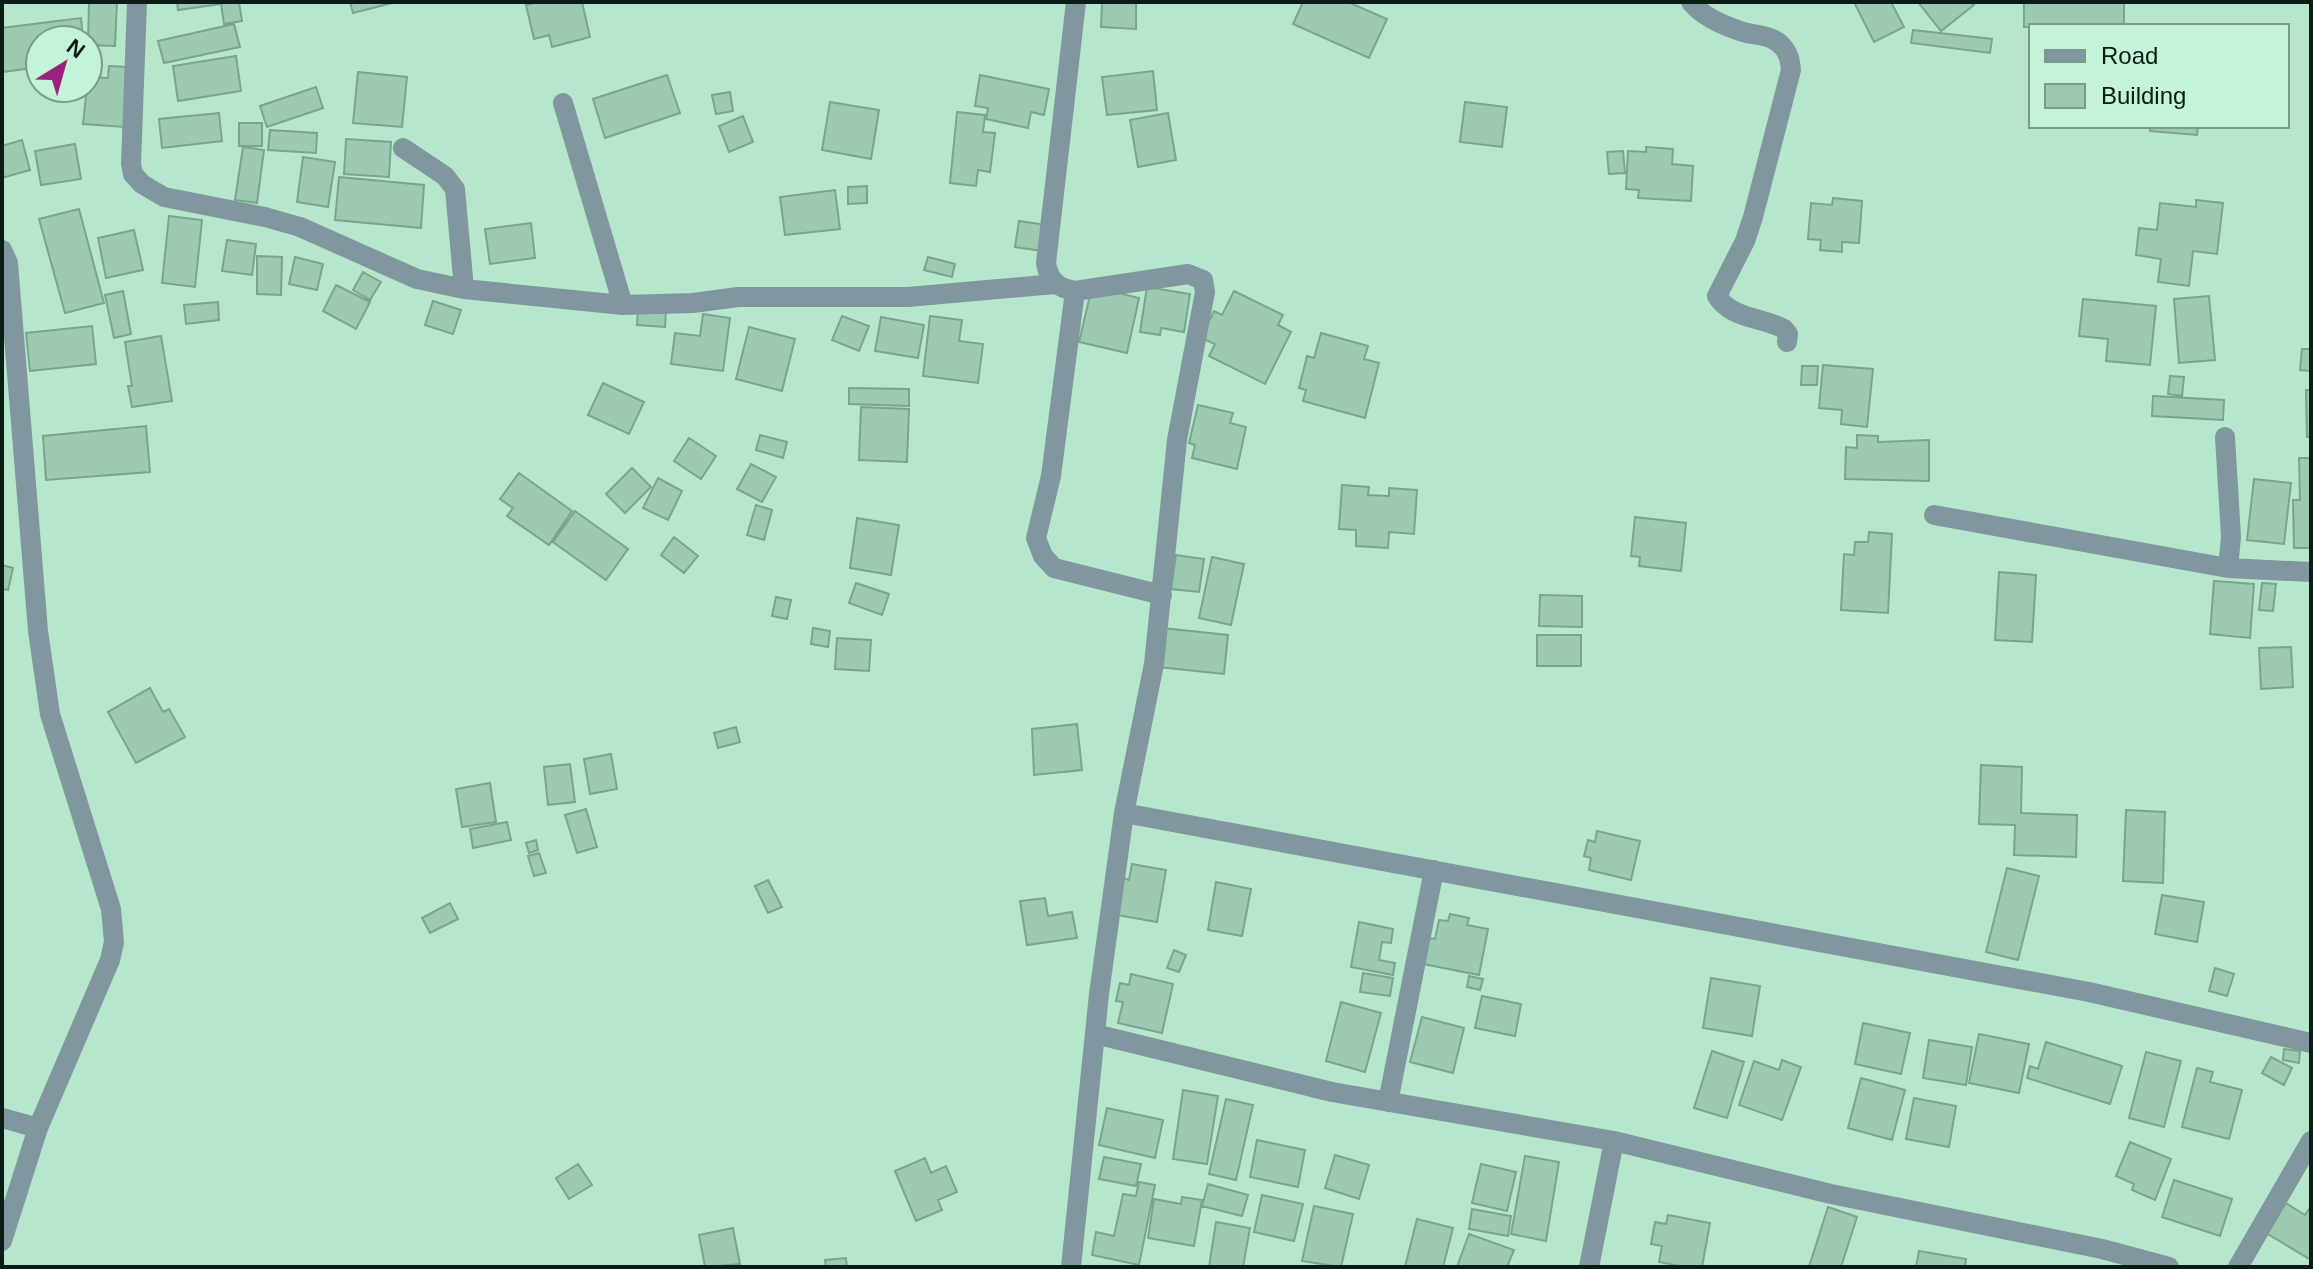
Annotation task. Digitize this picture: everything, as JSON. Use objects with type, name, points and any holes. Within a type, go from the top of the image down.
[{"type":"street","points":[[137,2],[131,164],[133,174],[142,184],[164,197],[300,227],[417,279],[464,289],[623,305],[693,303],[738,297],[908,297],[1055,284],[1075,291],[1188,274],[1203,280],[1205,286],[1177,440],[1154,664],[1124,813],[1095,1034],[1071,1267]]},
{"type":"street","points":[[1055,284],[1048,274],[1046,263],[1076,2]]},
{"type":"street","points":[[1691,2],[1710,18],[1742,32],[1769,37],[1781,43],[1789,56],[1791,70],[1753,217],[1745,241],[1717,296],[1722,304],[1735,312],[1784,329],[1788,334],[1787,342]]},
{"type":"street","points":[[563,103],[623,305]]},
{"type":"street","points":[[403,148],[445,176],[455,189],[464,289]]},
{"type":"street","points":[[2,250],[8,263],[38,631],[50,714],[98,863],[114,929],[110,960],[38,1128],[2,1241]]},
{"type":"street","points":[[1075,291],[1051,476],[1036,538],[1043,556],[1054,568],[1162,595]]},
{"type":"street","points":[[2225,437],[2231,537],[2228,568]]},
{"type":"street","points":[[1934,515],[2228,568],[2311,572]]},
{"type":"street","points":[[1124,813],[2089,992],[2311,1043]]},
{"type":"street","points":[[1388,1102],[1434,870]]},
{"type":"street","points":[[1095,1034],[1332,1092],[1614,1141],[1831,1194],[2102,1249],[2169,1267]]},
{"type":"street","points":[[2,1118],[38,1128]]},
{"type":"street","points":[[1589,1267],[1614,1141]]},
{"type":"street","points":[[2238,1267],[2311,1141]]},
{"type":"building","points":[[89,2],[117,2],[115,46],[104,46],[104,24],[88,24]]},
{"type":"building","points":[[177,2],[239,2],[242,21],[224,24],[221,4],[178,10]]},
{"type":"building","points":[[350,2],[396,2],[353,13]]},
{"type":"building","points":[[582,2],[590,37],[552,47],[549,35],[534,39],[526,5]]},
{"type":"building","points":[[1102,2],[1136,2],[1136,29],[1101,27]]},
{"type":"building","points":[[1303,2],[1348,2],[1387,19],[1369,58],[1293,24]]},
{"type":"building","points":[[1854,2],[1891,2],[1904,27],[1874,42]]},
{"type":"building","points":[[1918,2],[1971,2],[1974,5],[1941,31]]},
{"type":"building","points":[[2024,2],[2124,2],[2124,24],[2029,24],[2029,27],[2024,27]]},
{"type":"building","points":[[81,18],[82,24],[34,24]]},
{"type":"building","points":[[234,24],[240,47],[164,63],[158,41]]},
{"type":"building","points":[[24,25],[24,69],[2,72],[2,28]]},
{"type":"building","points":[[1913,30],[1992,39],[1990,53],[1911,43]]},
{"type":"building","points":[[236,56],[241,91],[178,101],[173,66]]},
{"type":"building","points":[[109,66],[128,67],[124,127],[83,124],[85,104],[104,104],[104,78],[108,78]]},
{"type":"building","points":[[1153,71],[1157,110],[1107,115],[1102,77]]},
{"type":"building","points":[[358,72],[407,77],[402,127],[353,123]]},
{"type":"building","points":[[667,75],[680,113],[605,138],[593,99]]},
{"type":"building","points":[[980,75],[1049,89],[1044,115],[1031,112],[1028,128],[986,119],[988,108],[975,106]]},
{"type":"building","points":[[316,87],[323,108],[267,127],[260,106]]},
{"type":"building","points":[[730,92],[733,111],[716,114],[712,95]]},
{"type":"building","points":[[830,102],[879,110],[871,159],[822,150]]},
{"type":"building","points":[[1465,102],[1507,107],[1502,147],[1460,142]]},
{"type":"building","points":[[957,112],[985,115],[983,132],[995,133],[990,172],[978,170],[976,186],[950,183]]},
{"type":"building","points":[[219,113],[222,141],[162,148],[159,119]]},
{"type":"building","points":[[1168,113],[1176,160],[1138,167],[1130,120]]},
{"type":"building","points":[[743,116],[753,142],[729,152],[719,126]]},
{"type":"building","points":[[239,123],[262,123],[262,146],[239,146]]},
{"type":"building","points":[[2150,128],[2198,128],[2197,135],[2150,131]]},
{"type":"building","points":[[270,130],[317,133],[316,153],[268,150]]},
{"type":"building","points":[[346,139],[391,142],[389,177],[344,174]]},
{"type":"building","points":[[22,140],[30,170],[2,178],[2,146]]},
{"type":"building","points":[[75,144],[81,179],[41,185],[35,151]]},
{"type":"building","points":[[243,147],[264,150],[257,203],[235,200]]},
{"type":"building","points":[[1646,147],[1673,149],[1672,164],[1693,166],[1691,201],[1638,198],[1639,190],[1626,189],[1628,151],[1646,152]]},
{"type":"building","points":[[1623,151],[1625,173],[1609,174],[1607,152]]},
{"type":"building","points":[[303,157],[335,162],[328,207],[297,202]]},
{"type":"building","points":[[339,177],[424,185],[421,228],[335,220]]},
{"type":"building","points":[[867,186],[867,203],[848,204],[848,187]]},
{"type":"building","points":[[835,190],[840,229],[785,235],[780,197]]},
{"type":"building","points":[[1833,198],[1862,201],[1859,243],[1842,242],[1842,252],[1820,250],[1821,240],[1808,239],[1811,203],[1832,205]]},
{"type":"building","points":[[2196,200],[2223,203],[2217,254],[2193,251],[2189,286],[2158,282],[2161,259],[2136,255],[2139,228],[2157,230],[2160,203],[2196,207]]},
{"type":"building","points":[[79,209],[104,303],[65,313],[39,219]]},
{"type":"building","points":[[169,216],[202,220],[195,287],[162,283]]},
{"type":"building","points":[[1019,221],[1047,225],[1043,251],[1015,247]]},
{"type":"building","points":[[531,223],[535,258],[490,264],[485,229]]},
{"type":"building","points":[[134,230],[143,270],[106,278],[98,238]]},
{"type":"building","points":[[227,240],[256,244],[252,275],[222,271]]},
{"type":"building","points":[[257,256],[282,257],[281,295],[257,294]]},
{"type":"building","points":[[295,257],[323,264],[317,290],[289,284]]},
{"type":"building","points":[[928,257],[955,264],[952,277],[924,270]]},
{"type":"building","points":[[363,272],[381,282],[370,300],[353,290]]},
{"type":"building","points":[[336,285],[370,302],[356,329],[323,311]]},
{"type":"building","points":[[1147,287],[1190,294],[1184,332],[1161,328],[1160,335],[1140,332]]},
{"type":"building","points":[[1102,289],[1139,298],[1127,353],[1079,342],[1091,291]]},
{"type":"building","points":[[123,291],[131,334],[114,338],[105,295]]},
{"type":"building","points":[[1234,291],[1283,315],[1278,325],[1291,332],[1265,384],[1209,356],[1215,344],[1201,338],[1214,311],[1222,315]]},
{"type":"building","points":[[2209,296],[2215,360],[2179,363],[2174,299]]},
{"type":"building","points":[[2083,299],[2156,306],[2150,365],[2106,361],[2108,339],[2079,336]]},
{"type":"building","points":[[433,301],[461,310],[453,334],[425,325]]},
{"type":"building","points":[[218,302],[219,320],[186,324],[184,305]]},
{"type":"building","points":[[638,309],[666,310],[665,327],[637,325]]},
{"type":"building","points":[[703,314],[730,318],[723,371],[671,364],[675,333],[700,336]]},
{"type":"building","points":[[842,316],[869,326],[859,351],[832,340]]},
{"type":"building","points":[[930,316],[962,320],[959,341],[983,344],[978,383],[923,376]]},
{"type":"building","points":[[881,317],[924,325],[918,358],[875,351]]},
{"type":"building","points":[[92,326],[96,364],[30,371],[26,333]]},
{"type":"building","points":[[749,327],[795,339],[782,391],[736,379]]},
{"type":"building","points":[[1321,333],[1368,346],[1364,359],[1379,363],[1365,418],[1303,401],[1306,390],[1299,388],[1307,356],[1314,358]]},
{"type":"building","points":[[161,336],[172,401],[132,407],[125,342]]},
{"type":"building","points":[[2302,349],[2311,349],[2311,371],[2300,370]]},
{"type":"building","points":[[1823,365],[1873,369],[1867,427],[1841,424],[1842,410],[1819,408]]},
{"type":"building","points":[[1802,366],[1818,366],[1817,385],[1801,385]]},
{"type":"building","points":[[2170,376],[2184,377],[2182,396],[2168,394]]},
{"type":"building","points":[[603,383],[644,402],[629,434],[588,415]]},
{"type":"building","points":[[849,388],[909,389],[909,406],[849,404]]},
{"type":"building","points":[[2306,390],[2311,390],[2311,437],[2307,437]]},
{"type":"building","points":[[2153,396],[2224,400],[2223,420],[2152,416]]},
{"type":"building","points":[[1198,405],[1233,413],[1230,423],[1246,427],[1237,469],[1192,458],[1195,445],[1189,443]]},
{"type":"building","points":[[861,407],[909,409],[907,462],[859,460]]},
{"type":"building","points":[[146,426],[150,472],[46,480],[43,436]]},
{"type":"building","points":[[760,435],[787,442],[783,458],[756,450]]},
{"type":"building","points":[[1857,435],[1878,436],[1878,442],[1929,440],[1929,481],[1845,479],[1846,447],[1857,448]]},
{"type":"building","points":[[689,438],[716,456],[701,479],[674,461]]},
{"type":"building","points":[[2299,458],[2311,458],[2311,548],[2294,548],[2293,500],[2300,500]]},
{"type":"building","points":[[751,464],[776,477],[762,502],[737,489]]},
{"type":"building","points":[[632,468],[651,487],[625,513],[606,494]]},
{"type":"building","points":[[519,473],[572,511],[549,545],[507,516],[513,508],[500,499]]},
{"type":"building","points":[[658,478],[682,491],[668,520],[643,508]]},
{"type":"building","points":[[2254,479],[2291,483],[2284,544],[2247,540]]},
{"type":"building","points":[[1342,485],[1369,487],[1368,495],[1389,496],[1389,488],[1417,490],[1414,534],[1389,532],[1388,548],[1356,546],[1356,530],[1339,529]]},
{"type":"building","points":[[756,505],[772,510],[764,540],[747,535]]},
{"type":"building","points":[[575,511],[628,549],[606,580],[553,542]]},
{"type":"building","points":[[1635,517],[1686,523],[1681,571],[1639,566],[1640,557],[1631,556]]},
{"type":"building","points":[[857,518],[899,525],[891,575],[850,568]]},
{"type":"building","points":[[1869,532],[1892,534],[1888,613],[1841,610],[1844,554],[1854,555],[1855,542],[1868,542]]},
{"type":"building","points":[[674,537],[698,556],[684,573],[661,555]]},
{"type":"building","points":[[1176,555],[1204,559],[1199,592],[1171,589]]},
{"type":"building","points":[[1212,557],[1244,564],[1231,625],[1199,618]]},
{"type":"building","points":[[2,565],[13,568],[8,590],[2,589]]},
{"type":"building","points":[[1999,572],[2036,575],[2032,642],[1995,640]]},
{"type":"building","points":[[2214,581],[2254,584],[2250,638],[2210,634]]},
{"type":"building","points":[[856,583],[889,594],[882,615],[849,603]]},
{"type":"building","points":[[2262,583],[2276,584],[2273,611],[2259,610]]},
{"type":"building","points":[[1540,595],[1582,596],[1582,627],[1539,626]]},
{"type":"building","points":[[776,597],[791,600],[787,619],[772,616]]},
{"type":"building","points":[[813,628],[830,631],[828,647],[811,644]]},
{"type":"building","points":[[1162,628],[1228,635],[1224,674],[1158,667]]},
{"type":"building","points":[[1537,635],[1581,635],[1581,666],[1537,666]]},
{"type":"building","points":[[837,638],[871,640],[869,671],[835,669]]},
{"type":"building","points":[[2291,647],[2293,687],[2261,689],[2259,648]]},
{"type":"building","points":[[150,688],[163,712],[169,709],[185,737],[136,763],[108,712]]},
{"type":"building","points":[[1077,724],[1082,770],[1034,775],[1032,729]]},
{"type":"building","points":[[736,727],[740,742],[718,748],[714,733]]},
{"type":"building","points":[[611,754],[617,789],[590,794],[584,759]]},
{"type":"building","points":[[570,764],[575,802],[548,805],[544,767]]},
{"type":"building","points":[[1981,765],[2022,767],[2021,813],[2077,815],[2076,857],[2014,855],[2015,825],[1979,824]]},
{"type":"building","points":[[490,783],[496,822],[462,827],[456,789]]},
{"type":"building","points":[[586,809],[597,847],[577,853],[565,815]]},
{"type":"building","points":[[2126,810],[2165,812],[2163,883],[2123,881]]},
{"type":"building","points":[[507,822],[511,840],[473,848],[470,829]]},
{"type":"building","points":[[1597,831],[1640,841],[1631,880],[1589,870],[1591,858],[1584,856],[1588,840],[1595,842]]},
{"type":"building","points":[[536,840],[538,850],[529,853],[526,843]]},
{"type":"building","points":[[539,853],[546,873],[534,876],[528,856]]},
{"type":"building","points":[[1132,864],[1166,870],[1157,922],[1117,915],[1123,878],[1129,880]]},
{"type":"building","points":[[2007,868],[2039,876],[2018,960],[1986,952]]},
{"type":"building","points":[[768,880],[782,907],[768,913],[755,886]]},
{"type":"building","points":[[1216,882],[1251,889],[1242,936],[1208,930]]},
{"type":"building","points":[[2162,895],[2204,902],[2197,942],[2155,934]]},
{"type":"building","points":[[1045,898],[1048,916],[1072,912],[1077,938],[1027,945],[1020,901]]},
{"type":"building","points":[[450,903],[458,919],[430,933],[422,918]]},
{"type":"building","points":[[1450,914],[1469,918],[1467,925],[1488,929],[1479,975],[1423,964],[1428,938],[1435,939],[1439,920],[1448,921]]},
{"type":"building","points":[[1359,922],[1393,929],[1391,943],[1382,942],[1379,960],[1395,963],[1393,975],[1351,967]]},
{"type":"building","points":[[1174,950],[1186,955],[1179,972],[1167,968]]},
{"type":"building","points":[[2215,968],[2234,974],[2227,996],[2209,991]]},
{"type":"building","points":[[1363,973],[1393,978],[1390,996],[1360,992]]},
{"type":"building","points":[[1131,974],[1173,984],[1162,1033],[1118,1023],[1123,1002],[1116,1001],[1120,983],[1129,985]]},
{"type":"building","points":[[1469,976],[1483,979],[1480,990],[1467,987]]},
{"type":"building","points":[[1711,978],[1760,986],[1752,1036],[1703,1028]]},
{"type":"building","points":[[1482,996],[1521,1004],[1515,1036],[1475,1028]]},
{"type":"building","points":[[1341,1002],[1381,1013],[1365,1072],[1326,1061]]},
{"type":"building","points":[[1422,1017],[1464,1028],[1453,1073],[1410,1062]]},
{"type":"building","points":[[1863,1023],[1910,1033],[1901,1074],[1855,1064]]},
{"type":"building","points":[[1979,1034],[2029,1044],[2019,1093],[1969,1083]]},
{"type":"building","points":[[1929,1040],[1972,1047],[1966,1085],[1923,1078]]},
{"type":"building","points":[[2046,1042],[2122,1066],[2110,1104],[2027,1078],[2030,1066],[2038,1069]]},
{"type":"building","points":[[2284,1049],[2300,1051],[2299,1063],[2283,1060]]},
{"type":"building","points":[[1712,1051],[1744,1062],[1727,1118],[1694,1108]]},
{"type":"building","points":[[2146,1052],[2181,1061],[2164,1127],[2129,1118]]},
{"type":"building","points":[[2271,1057],[2292,1068],[2284,1085],[2262,1073]]},
{"type":"building","points":[[1782,1060],[1801,1067],[1782,1120],[1739,1105],[1754,1061],[1779,1070]]},
{"type":"building","points":[[2197,1068],[2213,1072],[2210,1082],[2242,1090],[2229,1139],[2182,1127]]},
{"type":"building","points":[[1861,1078],[1905,1090],[1892,1140],[1848,1128]]},
{"type":"building","points":[[1183,1090],[1218,1096],[1207,1164],[1173,1159]]},
{"type":"building","points":[[1914,1098],[1956,1106],[1949,1147],[1906,1139]]},
{"type":"building","points":[[1226,1099],[1253,1105],[1236,1180],[1209,1174]]},
{"type":"building","points":[[1107,1108],[1163,1120],[1155,1158],[1099,1145]]},
{"type":"building","points":[[1257,1140],[1305,1150],[1298,1187],[1250,1177]]},
{"type":"building","points":[[2130,1142],[2171,1159],[2155,1200],[2132,1190],[2134,1184],[2116,1176]]},
{"type":"building","points":[[1335,1155],[1369,1165],[1359,1199],[1325,1188]]},
{"type":"building","points":[[1525,1156],[1559,1162],[1546,1241],[1511,1234]]},
{"type":"building","points":[[1104,1157],[1141,1164],[1136,1186],[1099,1179]]},
{"type":"building","points":[[925,1158],[931,1173],[946,1166],[957,1192],[938,1200],[942,1210],[916,1221],[895,1171]]},
{"type":"building","points":[[578,1164],[592,1185],[569,1199],[556,1178]]},
{"type":"building","points":[[1481,1164],[1516,1172],[1507,1211],[1472,1203]]},
{"type":"building","points":[[2174,1180],[2232,1199],[2220,1236],[2162,1217]]},
{"type":"building","points":[[1139,1182],[1155,1185],[1139,1265],[1092,1255],[1096,1232],[1114,1236],[1123,1194],[1136,1196]]},
{"type":"building","points":[[1208,1184],[1248,1195],[1242,1216],[1202,1206]]},
{"type":"building","points":[[1262,1195],[1303,1204],[1294,1241],[1254,1232]]},
{"type":"building","points":[[1182,1197],[1202,1200],[1194,1246],[1148,1238],[1154,1199],[1181,1204]]},
{"type":"building","points":[[2284,1202],[2305,1215],[2311,1206],[2311,1260],[2266,1233]]},
{"type":"building","points":[[1314,1206],[1353,1214],[1341,1267],[1302,1261]]},
{"type":"building","points":[[1828,1207],[1857,1217],[1841,1267],[1809,1267]]},
{"type":"building","points":[[1472,1209],[1511,1216],[1508,1236],[1469,1229]]},
{"type":"building","points":[[1668,1215],[1710,1223],[1702,1267],[1659,1262],[1662,1246],[1651,1244],[1655,1222],[1666,1224]]},
{"type":"building","points":[[1417,1219],[1453,1228],[1443,1267],[1405,1267]]},
{"type":"building","points":[[1216,1222],[1250,1228],[1243,1267],[1209,1267]]},
{"type":"building","points":[[733,1228],[740,1264],[705,1267],[699,1235]]},
{"type":"building","points":[[1469,1234],[1514,1250],[1507,1267],[1457,1267]]},
{"type":"building","points":[[1919,1251],[1966,1259],[1965,1267],[1916,1267]]},
{"type":"building","points":[[846,1258],[847,1267],[826,1267],[825,1260]]}]
